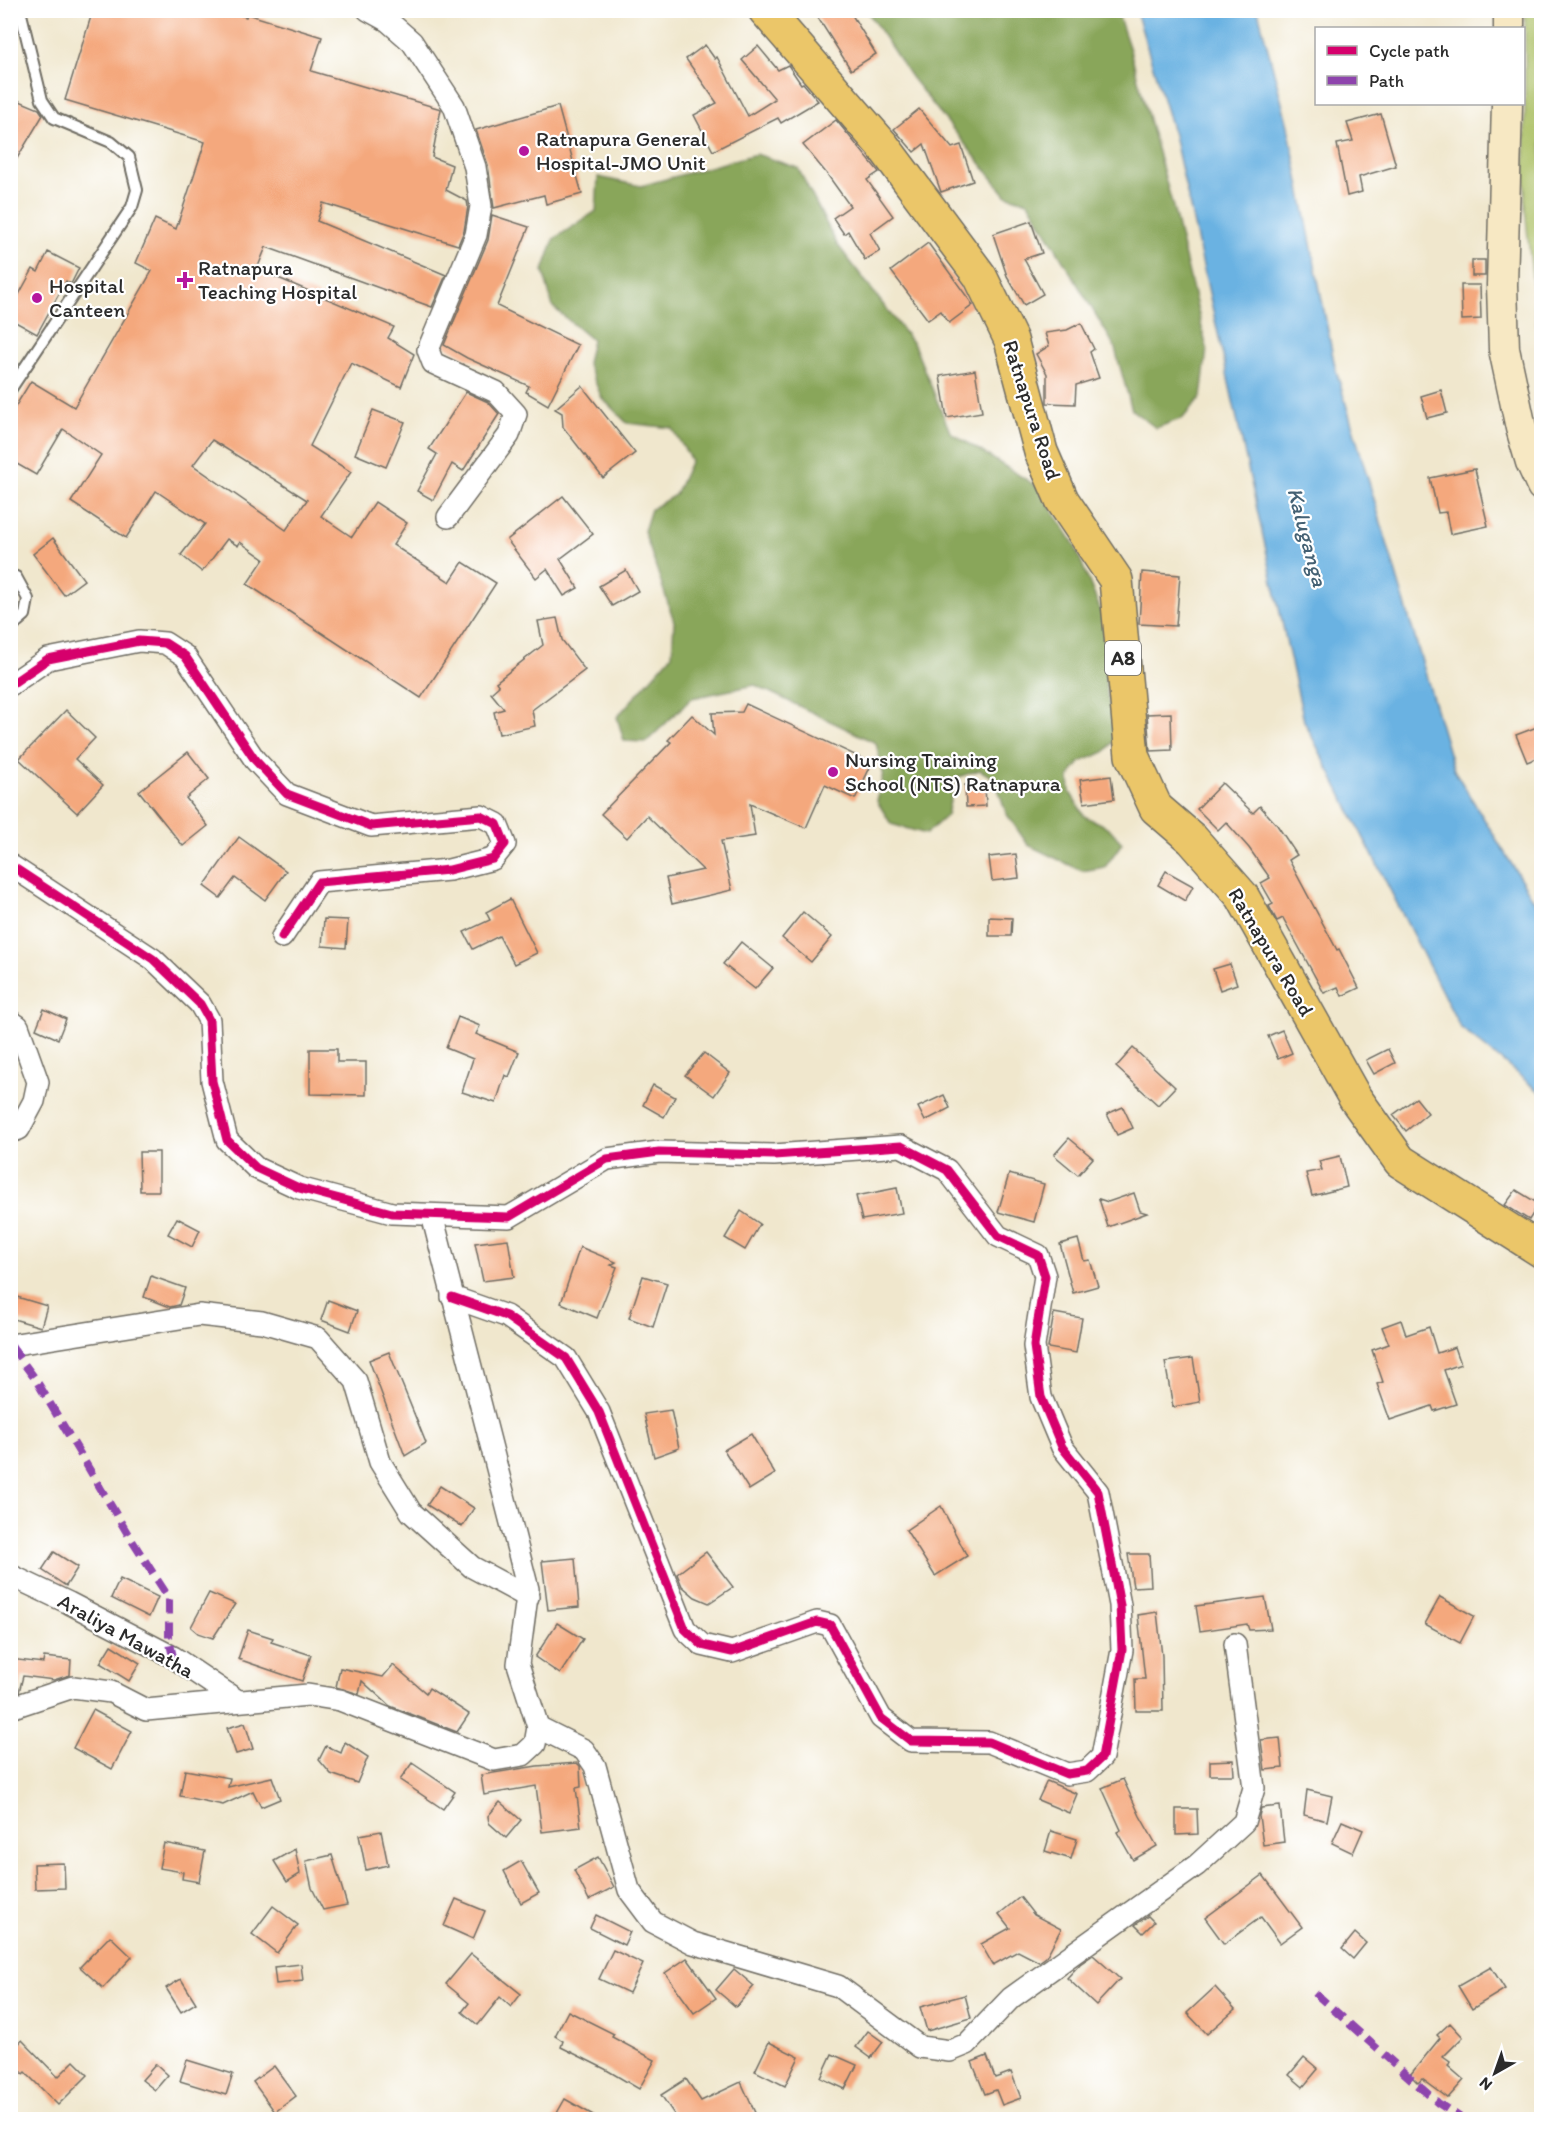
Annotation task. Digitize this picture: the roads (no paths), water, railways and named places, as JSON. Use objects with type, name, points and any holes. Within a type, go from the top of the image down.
[{"type":"highway","name":"Ratnapura Road","points":[[765,10],[883,146],[980,276],[1011,340],[1041,452],[1049,471],[1062,500],[1116,580],[1132,756],[1156,808],[1192,839],[1242,896],[1355,1098],[1400,1161],[1542,1251]]},
{"type":"street","points":[[368,10],[388,21],[412,42],[454,106],[475,167],[481,206],[476,235],[428,350],[433,363],[496,392],[516,414],[509,435],[448,517]]},
{"type":"street","points":[[1509,10],[1509,27]]},
{"type":"street","points":[[1507,105],[1502,285],[1504,349],[1521,428],[1531,462],[1542,486]]},
{"type":"street","points":[[10,685],[48,659],[139,641],[165,642],[185,656],[255,760],[287,794],[371,826],[481,816],[497,824],[505,844],[493,859],[449,870],[319,882],[282,937]]},
{"type":"street","points":[[10,866],[153,959],[200,1004],[209,1020],[212,1081],[227,1140],[256,1168],[299,1188],[392,1213],[509,1216],[608,1159],[659,1152],[774,1155],[900,1146],[947,1170],[998,1236],[1038,1255],[1045,1276],[1034,1346],[1041,1397],[1062,1447],[1098,1492],[1120,1605],[1122,1650],[1102,1757],[1087,1771],[1067,1774],[989,1742],[911,1741],[881,1718],[830,1625],[817,1622],[732,1652],[702,1645],[685,1629],[599,1412],[566,1358],[506,1316],[452,1298]]},
{"type":"street","points":[[10,1021],[18,1026],[38,1082],[34,1101],[19,1129],[10,1132]]},
{"type":"street","points":[[10,1708],[73,1687],[111,1692],[146,1710],[308,1695],[339,1700],[494,1760],[523,1755],[534,1744],[538,1727],[518,1664],[528,1588],[432,1215]]},
{"type":"street","points":[[10,1345],[199,1315],[262,1322],[318,1338],[356,1381],[380,1462],[411,1512],[472,1567],[528,1597]]},
{"type":"street","name":"Araliya Mawatha","points":[[10,1575],[173,1657],[238,1701]]},
{"type":"street","points":[[538,1727],[584,1750],[595,1766],[629,1890],[653,1922],[693,1943],[838,1986],[920,2047],[950,2051],[967,2044],[1011,1998],[1197,1864],[1244,1822],[1254,1788],[1235,1644]]},
{"type":"lane","points":[[10,390],[132,207],[137,190],[129,157],[111,142],[54,118],[42,100],[20,10]]},
{"type":"lane","points":[[10,575],[16,577],[28,598],[25,615],[10,628]]},
{"type":"water","name":"Kaluganga","points":[[1136,11],[1258,11],[1288,126],[1335,367],[1454,770],[1541,909],[1541,1093],[1460,1027],[1304,721],[1174,135]]},
{"type":"place","name":"Ratnapura General Hospital-JMO Unit","points":[[524,151]]},
{"type":"place","name":"Ratnapura Teaching Hospital","points":[[185,280]]},
{"type":"place","name":"Hospital Canteen","points":[[37,298]]},
{"type":"place","name":"Nursing Training School (NTS) Ratnapura","points":[[833,772]]}]
